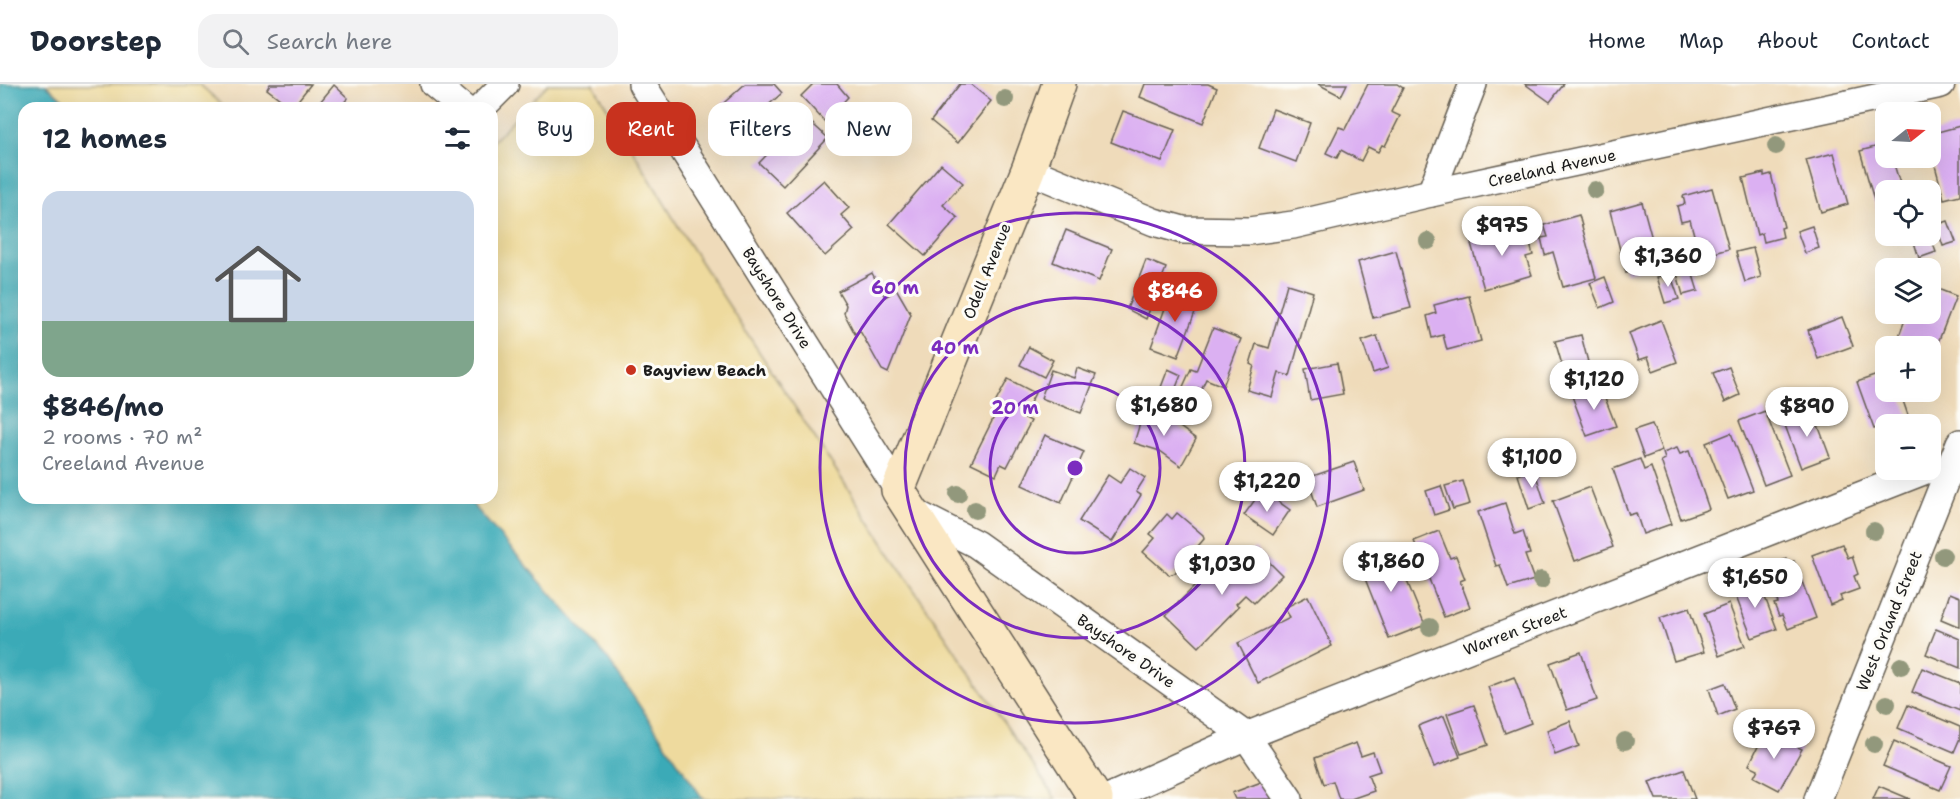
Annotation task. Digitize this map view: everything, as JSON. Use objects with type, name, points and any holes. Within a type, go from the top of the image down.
[{"type":"main road","name":"Odell Avenue","points":[[905,501],[1059,84]]},
{"type":"main road","name":"Bayshore Drive","points":[[905,501],[1096,799]]},
{"type":"street","points":[[434,84],[456,102]]},
{"type":"street","points":[[487,102],[505,84]]},
{"type":"street","name":"Bayshore Drive","points":[[642,84],[905,501],[976,544],[1246,736]]},
{"type":"street","points":[[1431,193],[1473,84]]},
{"type":"street","name":"Creeland Avenue","points":[[1028,170],[1154,222],[1183,230],[1249,231],[1293,225],[1431,193],[1941,84]]},
{"type":"street","name":"West Orland Street","points":[[1818,799],[1948,456]]},
{"type":"street","name":"Warren Street","points":[[1106,799],[1246,736],[1900,480]]},
{"type":"street","points":[[1246,736],[1289,799]]},
{"type":"sand","points":[[46,84],[199,84],[219,102],[66,102]]},
{"type":"sand","name":"Bayview Beach","points":[[548,84],[593,84],[606,106],[606,156],[636,156],[687,241],[906,578],[1056,799],[703,799],[607,658],[472,504],[498,504],[498,136],[516,117],[516,156],[594,156],[594,102],[531,102]]},
{"type":"water","points":[[0,84],[45,84],[66,102],[18,102],[18,504],[472,504],[607,658],[703,799],[0,799]]},
{"type":"building","points":[[270,84],[311,84],[297,102],[284,102],[267,89]]},
{"type":"building","points":[[745,84],[774,84],[782,93],[772,102],[725,102]]},
{"type":"building","points":[[813,84],[837,84],[848,97],[843,102],[825,102],[825,122],[813,109],[813,102],[807,102],[801,96]]},
{"type":"building","points":[[960,84],[970,84],[991,101],[958,143],[931,121]]},
{"type":"building","points":[[1145,84],[1208,84],[1217,88],[1203,123],[1140,97]]},
{"type":"building","points":[[1318,84],[1347,84],[1341,96]]},
{"type":"building","points":[[1368,84],[1397,84],[1403,88],[1391,112],[1400,116],[1385,146],[1382,145],[1378,152],[1368,147],[1361,161],[1341,150],[1337,158],[1326,153],[1339,127],[1345,129]]},
{"type":"building","points":[[1525,84],[1564,84],[1550,102]]},
{"type":"building","points":[[334,85],[348,98],[344,102],[320,102]]},
{"type":"building","points":[[1273,109],[1310,123],[1296,162],[1259,148]]},
{"type":"building","points":[[1123,111],[1175,130],[1162,162],[1111,142]]},
{"type":"building","points":[[813,124],[825,135],[825,141],[813,154]]},
{"type":"building","points":[[1960,126],[1960,195],[1944,199],[1941,180],[1939,180],[1936,168],[1941,168],[1941,131]]},
{"type":"building","points":[[1875,147],[1875,168],[1895,168],[1899,180],[1875,180],[1875,204],[1860,151]]},
{"type":"building","points":[[1834,153],[1848,204],[1821,212],[1806,160]]},
{"type":"building","points":[[766,156],[811,156],[783,186],[759,163]]},
{"type":"building","points":[[941,164],[963,183],[943,205],[958,218],[925,256],[889,224]]},
{"type":"building","points":[[1764,173],[1764,176],[1771,174],[1784,227],[1781,228],[1783,237],[1764,242],[1762,233],[1757,235],[1743,178]]},
{"type":"building","points":[[824,180],[849,208],[841,215],[854,230],[825,256],[787,213]]},
{"type":"building","points":[[1712,188],[1729,249],[1700,257],[1690,220],[1681,222],[1677,206],[1685,204],[1683,196]]},
{"type":"building","points":[[1642,202],[1659,265],[1626,273],[1610,211]]},
{"type":"building","points":[[1579,215],[1596,278],[1563,287],[1553,252],[1545,255],[1541,238],[1548,237],[1544,225]]},
{"type":"building","points":[[1948,221],[1956,242],[1943,246],[1941,223]]},
{"type":"building","points":[[1517,226],[1521,239],[1528,236],[1533,255],[1526,257],[1532,275],[1484,289],[1470,240]]},
{"type":"building","points":[[1812,226],[1819,248],[1805,253],[1797,231]]},
{"type":"building","points":[[1066,230],[1112,249],[1099,281],[1053,262]]},
{"type":"building","points":[[1915,246],[1934,246],[1936,252],[1919,258]]},
{"type":"building","points":[[1753,248],[1761,277],[1745,282],[1736,252]]},
{"type":"building","points":[[1396,251],[1411,308],[1373,318],[1358,262]]},
{"type":"building","points":[[1688,259],[1698,291],[1683,295],[1674,263]]},
{"type":"building","points":[[1146,260],[1166,268],[1146,319],[1127,309]]},
{"type":"building","points":[[872,273],[885,297],[897,290],[911,314],[888,373],[882,370],[860,331],[855,334],[844,313],[846,305],[838,291]]},
{"type":"building","points":[[1670,273],[1679,299],[1665,303],[1657,277]]},
{"type":"building","points":[[1605,277],[1614,302],[1600,308],[1590,283]]},
{"type":"building","points":[[1287,284],[1313,292],[1290,376],[1279,373],[1272,397],[1247,390],[1254,366],[1250,364],[1256,344],[1269,348]]},
{"type":"building","points":[[1172,289],[1200,299],[1178,357],[1151,347]]},
{"type":"building","points":[[1941,290],[1956,296],[1941,336],[1899,336],[1903,324],[1941,324]]},
{"type":"building","points":[[1469,296],[1481,341],[1447,350],[1443,335],[1432,338],[1427,316],[1436,313],[1434,305]]},
{"type":"building","points":[[1842,317],[1853,346],[1818,359],[1808,330]]},
{"type":"building","points":[[1661,320],[1677,362],[1653,371],[1648,357],[1639,360],[1629,333]]},
{"type":"building","points":[[1213,328],[1241,339],[1223,386],[1206,379],[1193,407],[1177,400],[1191,369],[1196,371]]},
{"type":"building","points":[[1581,335],[1588,362],[1563,368],[1555,341]]},
{"type":"building","points":[[1377,336],[1388,368],[1373,373],[1362,341]]},
{"type":"building","points":[[1029,347],[1053,360],[1044,377],[1020,365]]},
{"type":"building","points":[[1337,363],[1343,394],[1310,400],[1305,369]]},
{"type":"building","points":[[1729,367],[1740,395],[1725,402],[1713,373]]},
{"type":"building","points":[[1077,368],[1096,375],[1081,413],[1041,398],[1051,370],[1074,378]]},
{"type":"building","points":[[1168,369],[1181,375],[1171,400],[1158,395]]},
{"type":"building","points":[[1875,376],[1875,402],[1903,402],[1908,414],[1875,414],[1874,429],[1857,382]]},
{"type":"building","points":[[1008,379],[1035,393],[1023,417],[1031,421],[1007,467],[1001,464],[996,475],[971,463],[996,413],[993,407]]},
{"type":"building","points":[[1600,385],[1616,426],[1587,436],[1572,396]]},
{"type":"building","points":[[1812,409],[1830,457],[1801,468],[1783,420]]},
{"type":"building","points":[[1144,410],[1169,419],[1196,439],[1181,466],[1160,451],[1134,443]]},
{"type":"building","points":[[1765,411],[1790,475],[1764,485],[1739,421]]},
{"type":"building","points":[[1652,424],[1662,451],[1644,458],[1634,430]]},
{"type":"building","points":[[1731,433],[1753,490],[1728,499],[1706,443]]},
{"type":"building","points":[[1045,435],[1084,452],[1061,503],[1022,485]]},
{"type":"building","points":[[1677,448],[1680,454],[1689,451],[1709,509],[1681,519],[1661,461],[1665,459],[1663,453]]},
{"type":"building","points":[[1640,459],[1644,470],[1651,467],[1671,524],[1643,534],[1636,513],[1629,515],[1613,469]]},
{"type":"building","points":[[1354,462],[1364,490],[1317,507],[1307,478]]},
{"type":"building","points":[[1130,468],[1145,478],[1136,492],[1141,495],[1112,542],[1079,521],[1108,475],[1120,483]]},
{"type":"building","points":[[1534,469],[1545,503],[1529,509],[1518,475]]},
{"type":"building","points":[[1463,481],[1470,504],[1453,509],[1445,486]]},
{"type":"building","points":[[1441,486],[1449,510],[1434,515],[1426,491]]},
{"type":"building","points":[[1590,487],[1613,547],[1575,561],[1553,501]]},
{"type":"building","points":[[1262,490],[1290,510],[1273,535],[1244,515]]},
{"type":"building","points":[[1505,503],[1515,534],[1523,531],[1530,554],[1525,555],[1534,580],[1508,588],[1500,565],[1496,566],[1478,512]]},
{"type":"building","points":[[1177,513],[1203,535],[1204,539],[1175,573],[1169,575],[1143,552],[1155,538],[1150,534],[1167,514],[1172,519]]},
{"type":"building","points":[[1439,531],[1450,558],[1456,556],[1465,579],[1460,581],[1470,607],[1444,617],[1414,541]]},
{"type":"building","points":[[1842,544],[1848,558],[1852,556],[1858,574],[1854,576],[1859,589],[1840,596],[1842,600],[1830,605],[1812,555]]},
{"type":"building","points":[[1393,547],[1425,625],[1389,639],[1358,561]]},
{"type":"building","points":[[1255,548],[1282,575],[1254,603],[1245,595],[1236,604],[1239,606],[1199,647],[1166,615],[1206,575],[1210,578],[1222,565],[1231,573]]},
{"type":"building","points":[[1786,559],[1788,563],[1794,561],[1816,618],[1788,629],[1774,604],[1778,603],[1765,571],[1776,567],[1777,563]]},
{"type":"building","points":[[1758,579],[1777,629],[1752,638],[1733,589]]},
{"type":"building","points":[[1950,593],[1960,597],[1960,627],[1941,619]]},
{"type":"building","points":[[1308,596],[1332,646],[1258,683],[1238,643],[1290,617],[1284,608]]},
{"type":"building","points":[[1729,604],[1745,646],[1719,656],[1704,614]]},
{"type":"building","points":[[1689,608],[1704,652],[1674,661],[1660,618]]},
{"type":"building","points":[[1936,629],[1960,639],[1960,668],[1926,654]]},
{"type":"building","points":[[1581,652],[1597,700],[1567,710],[1550,663]]},
{"type":"building","points":[[1922,668],[1960,683],[1960,711],[1912,692]]},
{"type":"building","points":[[1514,677],[1531,723],[1505,733],[1488,687]]},
{"type":"building","points":[[1725,683],[1735,709],[1718,716],[1709,689]]},
{"type":"building","points":[[1474,705],[1488,745],[1461,754],[1447,714]]},
{"type":"building","points":[[1908,705],[1960,727],[1960,738],[1954,752],[1898,728]]},
{"type":"building","points":[[1444,716],[1460,757],[1434,767],[1418,726]]},
{"type":"building","points":[[1570,721],[1579,746],[1555,755],[1547,730]]},
{"type":"building","points":[[1766,730],[1802,749],[1779,790],[1754,777],[1758,769],[1749,765]]},
{"type":"building","points":[[1894,741],[1951,766],[1940,790],[1883,766]]},
{"type":"building","points":[[1356,743],[1361,756],[1373,752],[1380,771],[1368,775],[1374,791],[1351,799],[1339,799],[1333,781],[1324,784],[1315,758]]},
{"type":"building","points":[[1684,770],[1695,799],[1656,799],[1649,782]]},
{"type":"building","points":[[1264,781],[1277,799],[1235,799],[1232,793]]},
{"type":"building","points":[[1879,786],[1910,799],[1873,799]]},
{"type":"place","name":"Bayview Beach","points":[[631,370]]}]
